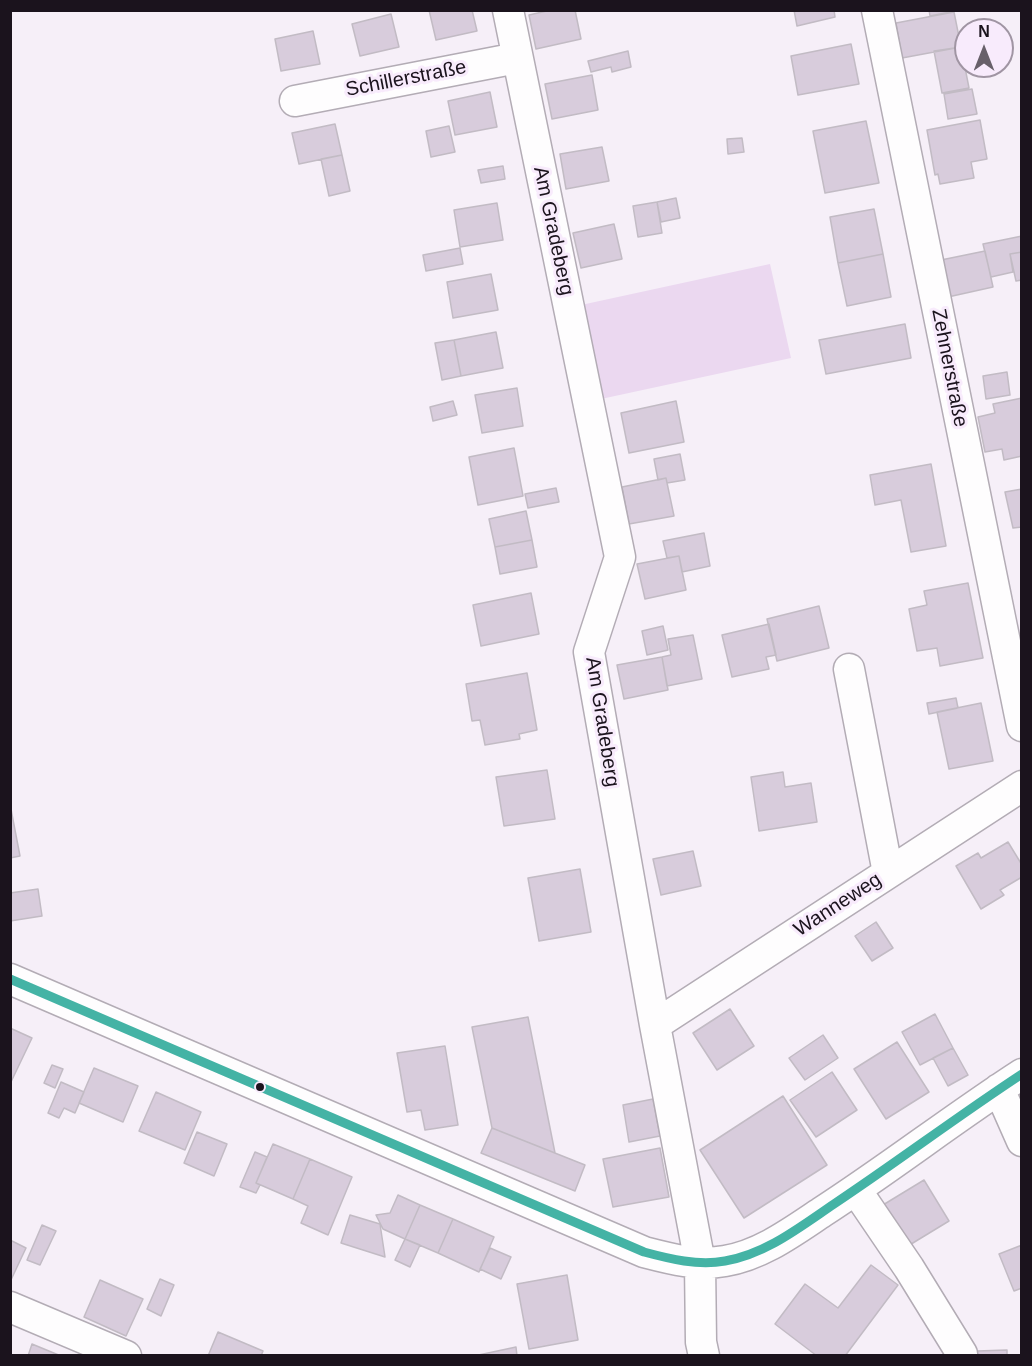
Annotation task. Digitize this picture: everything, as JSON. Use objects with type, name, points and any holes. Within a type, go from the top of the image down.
[{"type":"street","name":"Am Gradeberg","points":[[508,10],[620,557],[589,652],[700,1263],[694,1351]]},
{"type":"street","name":"Zehnerstraße","points":[[877,10],[1022,726]]},
{"type":"street","name":"Schillerstraße","points":[[295,101],[517,58]]},
{"type":"street","points":[[849,669],[888,873]]},
{"type":"street","name":"Wanneweg","points":[[655,1025],[1022,786]]},
{"type":"street","points":[[10,979],[644,1252],[674,1260],[700,1263],[725,1261],[751,1254],[777,1241],[856,1190],[1010,1081],[1022,1141]]},
{"type":"street","points":[[856,1190],[909,1268],[962,1354]]},
{"type":"street","points":[[10,1307],[126,1356]]},
{"type":"shaded area","points":[[770,264],[791,358],[601,399],[581,305]]},
{"type":"building","points":[[429,10],[472,10],[477,31],[436,40]]},
{"type":"building","points":[[551,10],[575,10],[581,39],[536,49],[529,15]]},
{"type":"building","points":[[794,10],[834,10],[835,17],[797,26]]},
{"type":"building","points":[[929,10],[960,10],[930,16]]},
{"type":"building","points":[[954,12],[954,48],[902,58],[896,23]]},
{"type":"building","points":[[391,14],[399,47],[360,56],[352,24]]},
{"type":"building","points":[[313,31],[320,64],[281,71],[275,39]]},
{"type":"building","points":[[851,44],[859,84],[798,95],[791,56]]},
{"type":"building","points":[[954,48],[954,78],[967,78],[969,88],[942,93],[934,51]]},
{"type":"building","points":[[628,51],[631,67],[612,72],[611,67],[591,72],[588,61]]},
{"type":"building","points":[[592,75],[598,110],[552,119],[545,84]]},
{"type":"building","points":[[972,89],[977,114],[948,119],[944,94]]},
{"type":"building","points":[[490,92],[497,127],[455,135],[448,101]]},
{"type":"building","points":[[980,120],[987,159],[971,162],[974,178],[940,184],[938,174],[935,175],[927,130]]},
{"type":"building","points":[[866,121],[879,183],[825,193],[813,131]]},
{"type":"building","points":[[335,124],[342,155],[299,164],[292,133]]},
{"type":"building","points":[[449,126],[455,152],[431,157],[426,131]]},
{"type":"building","points":[[742,138],[744,152],[728,154],[727,139]]},
{"type":"building","points":[[602,147],[609,181],[566,189],[560,154]]},
{"type":"building","points":[[342,155],[350,191],[329,196],[321,159]]},
{"type":"building","points":[[503,166],[505,179],[481,183],[478,170]]},
{"type":"building","points":[[676,198],[680,218],[661,222],[657,202]]},
{"type":"building","points":[[657,202],[662,233],[638,237],[633,206]]},
{"type":"building","points":[[497,203],[503,240],[460,247],[454,210]]},
{"type":"building","points":[[874,209],[883,254],[838,263],[830,217]]},
{"type":"building","points":[[614,224],[622,259],[581,268],[573,233]]},
{"type":"building","points":[[1022,236],[1022,252],[1010,254],[1013,272],[991,277],[983,244]]},
{"type":"building","points":[[460,248],[463,264],[426,271],[423,255]]},
{"type":"building","points":[[985,251],[993,287],[948,297],[941,260]]},
{"type":"building","points":[[1022,252],[1022,280],[1016,281],[1010,254]]},
{"type":"building","points":[[883,254],[891,297],[847,306],[838,263]]},
{"type":"building","points":[[491,274],[498,310],[453,318],[447,282]]},
{"type":"building","points":[[905,324],[911,358],[826,374],[819,340]]},
{"type":"building","points":[[496,332],[503,368],[461,376],[454,340]]},
{"type":"building","points":[[454,340],[461,376],[442,380],[435,343]]},
{"type":"building","points":[[1007,372],[1010,395],[986,399],[983,376]]},
{"type":"building","points":[[517,388],[523,426],[482,433],[475,395]]},
{"type":"building","points":[[1022,398],[1022,456],[1004,460],[1002,449],[985,452],[978,417],[995,413],[993,404]]},
{"type":"building","points":[[453,401],[457,415],[433,421],[430,407]]},
{"type":"building","points":[[676,401],[684,442],[629,453],[621,413]]},
{"type":"building","points":[[514,448],[523,496],[478,505],[469,457]]},
{"type":"building","points":[[680,454],[685,480],[667,483],[666,478],[658,480],[654,459]]},
{"type":"building","points":[[931,464],[946,546],[911,552],[901,500],[875,505],[870,475]]},
{"type":"building","points":[[666,478],[674,516],[629,524],[622,487]]},
{"type":"building","points":[[556,488],[559,502],[528,508],[525,494]]},
{"type":"building","points":[[1022,489],[1022,527],[1013,528],[1005,492]]},
{"type":"building","points":[[526,511],[532,540],[495,547],[489,519]]},
{"type":"building","points":[[704,533],[710,566],[682,572],[679,556],[667,558],[663,541]]},
{"type":"building","points":[[532,540],[537,567],[500,574],[495,547]]},
{"type":"building","points":[[679,556],[686,590],[645,599],[637,564]]},
{"type":"building","points":[[968,583],[983,658],[940,666],[937,648],[917,651],[909,609],[927,605],[924,591]]},
{"type":"building","points":[[531,593],[539,634],[481,646],[473,605]]},
{"type":"building","points":[[819,606],[829,648],[777,661],[767,619]]},
{"type":"building","points":[[769,624],[776,655],[766,657],[769,669],[732,677],[722,635]]},
{"type":"building","points":[[663,626],[668,650],[647,655],[642,631]]},
{"type":"building","points":[[693,635],[702,679],[667,686],[662,657],[671,655],[668,639]]},
{"type":"building","points":[[662,657],[668,690],[624,699],[617,665]]},
{"type":"building","points":[[527,673],[537,730],[519,734],[520,739],[485,745],[480,720],[472,721],[466,684]]},
{"type":"building","points":[[956,698],[958,708],[929,714],[927,703]]},
{"type":"building","points":[[981,703],[993,761],[949,769],[937,712]]},
{"type":"building","points":[[547,770],[555,819],[504,826],[496,777]]},
{"type":"building","points":[[783,772],[785,787],[811,783],[817,822],[759,831],[751,777]]},
{"type":"building","points":[[10,804],[20,856],[10,858]]},
{"type":"building","points":[[1008,842],[1022,865],[1022,877],[1000,890],[1004,895],[981,909],[956,866],[978,853],[981,858]]},
{"type":"building","points":[[693,851],[701,886],[661,895],[653,859]]},
{"type":"building","points":[[580,869],[591,932],[539,941],[528,878]]},
{"type":"building","points":[[38,889],[42,916],[10,921],[10,893]]},
{"type":"building","points":[[876,922],[893,948],[872,961],[855,936]]},
{"type":"building","points":[[730,1009],[754,1046],[717,1070],[693,1033]]},
{"type":"building","points":[[935,1014],[953,1048],[920,1065],[902,1032]]},
{"type":"building","points":[[528,1017],[555,1153],[492,1128],[472,1027]]},
{"type":"building","points":[[10,1028],[32,1038],[10,1084]]},
{"type":"building","points":[[823,1035],[838,1058],[805,1080],[789,1058]]},
{"type":"building","points":[[897,1042],[929,1092],[886,1119],[854,1069]]},
{"type":"building","points":[[445,1046],[458,1125],[425,1130],[421,1110],[407,1112],[397,1053]]},
{"type":"building","points":[[953,1048],[968,1075],[948,1086],[933,1058]]},
{"type":"building","points":[[52,1065],[63,1069],[55,1088],[44,1083]]},
{"type":"building","points":[[94,1068],[138,1086],[123,1122],[79,1103]]},
{"type":"building","points":[[832,1072],[857,1110],[816,1137],[790,1100]]},
{"type":"building","points":[[61,1082],[84,1092],[75,1113],[64,1108],[59,1118],[48,1113]]},
{"type":"building","points":[[156,1092],[201,1112],[185,1150],[139,1131]]},
{"type":"building","points":[[783,1096],[827,1165],[744,1218],[700,1150]]},
{"type":"building","points":[[653,1099],[660,1136],[629,1142],[623,1105]]},
{"type":"building","points":[[492,1128],[585,1165],[575,1191],[481,1153]]},
{"type":"building","points":[[197,1132],[227,1144],[214,1176],[184,1163]]},
{"type":"building","points":[[273,1144],[310,1159],[293,1199],[256,1183]]},
{"type":"building","points":[[660,1148],[669,1197],[613,1207],[603,1159]]},
{"type":"building","points":[[255,1152],[267,1157],[256,1183],[260,1185],[256,1193],[240,1187]]},
{"type":"building","points":[[310,1159],[352,1177],[328,1235],[301,1223],[308,1206],[293,1199]]},
{"type":"building","points":[[924,1180],[949,1221],[903,1249],[878,1208]]},
{"type":"building","points":[[398,1195],[420,1205],[405,1239],[383,1229],[376,1215],[390,1213]]},
{"type":"building","points":[[420,1205],[453,1219],[438,1253],[405,1239]]},
{"type":"building","points":[[350,1215],[380,1224],[385,1257],[341,1243]]},
{"type":"building","points":[[453,1219],[494,1237],[479,1272],[438,1253]]},
{"type":"building","points":[[42,1225],[56,1231],[40,1265],[27,1260]]},
{"type":"building","points":[[405,1239],[420,1245],[410,1267],[395,1260]]},
{"type":"building","points":[[10,1240],[26,1248],[10,1282]]},
{"type":"building","points":[[1022,1245],[1022,1288],[1014,1291],[999,1254]]},
{"type":"building","points":[[490,1248],[511,1257],[501,1279],[480,1269]]},
{"type":"building","points":[[871,1265],[898,1285],[845,1356],[817,1356],[775,1324],[805,1284],[838,1308]]},
{"type":"building","points":[[567,1275],[578,1340],[529,1349],[517,1284]]},
{"type":"building","points":[[160,1279],[174,1285],[161,1316],[147,1309]]},
{"type":"building","points":[[100,1280],[143,1299],[126,1336],[84,1317]]},
{"type":"building","points":[[218,1332],[263,1351],[261,1356],[208,1356]]},
{"type":"building","points":[[32,1344],[61,1356],[28,1356]]},
{"type":"building","points":[[516,1347],[517,1356],[474,1356]]},
{"type":"building","points":[[1007,1350],[1007,1356],[978,1356],[977,1351]]},
{"type":"transit line","points":[[10,979],[644,1252],[694,1262],[725,1261],[769,1246],[808,1222],[1022,1074]]}]
